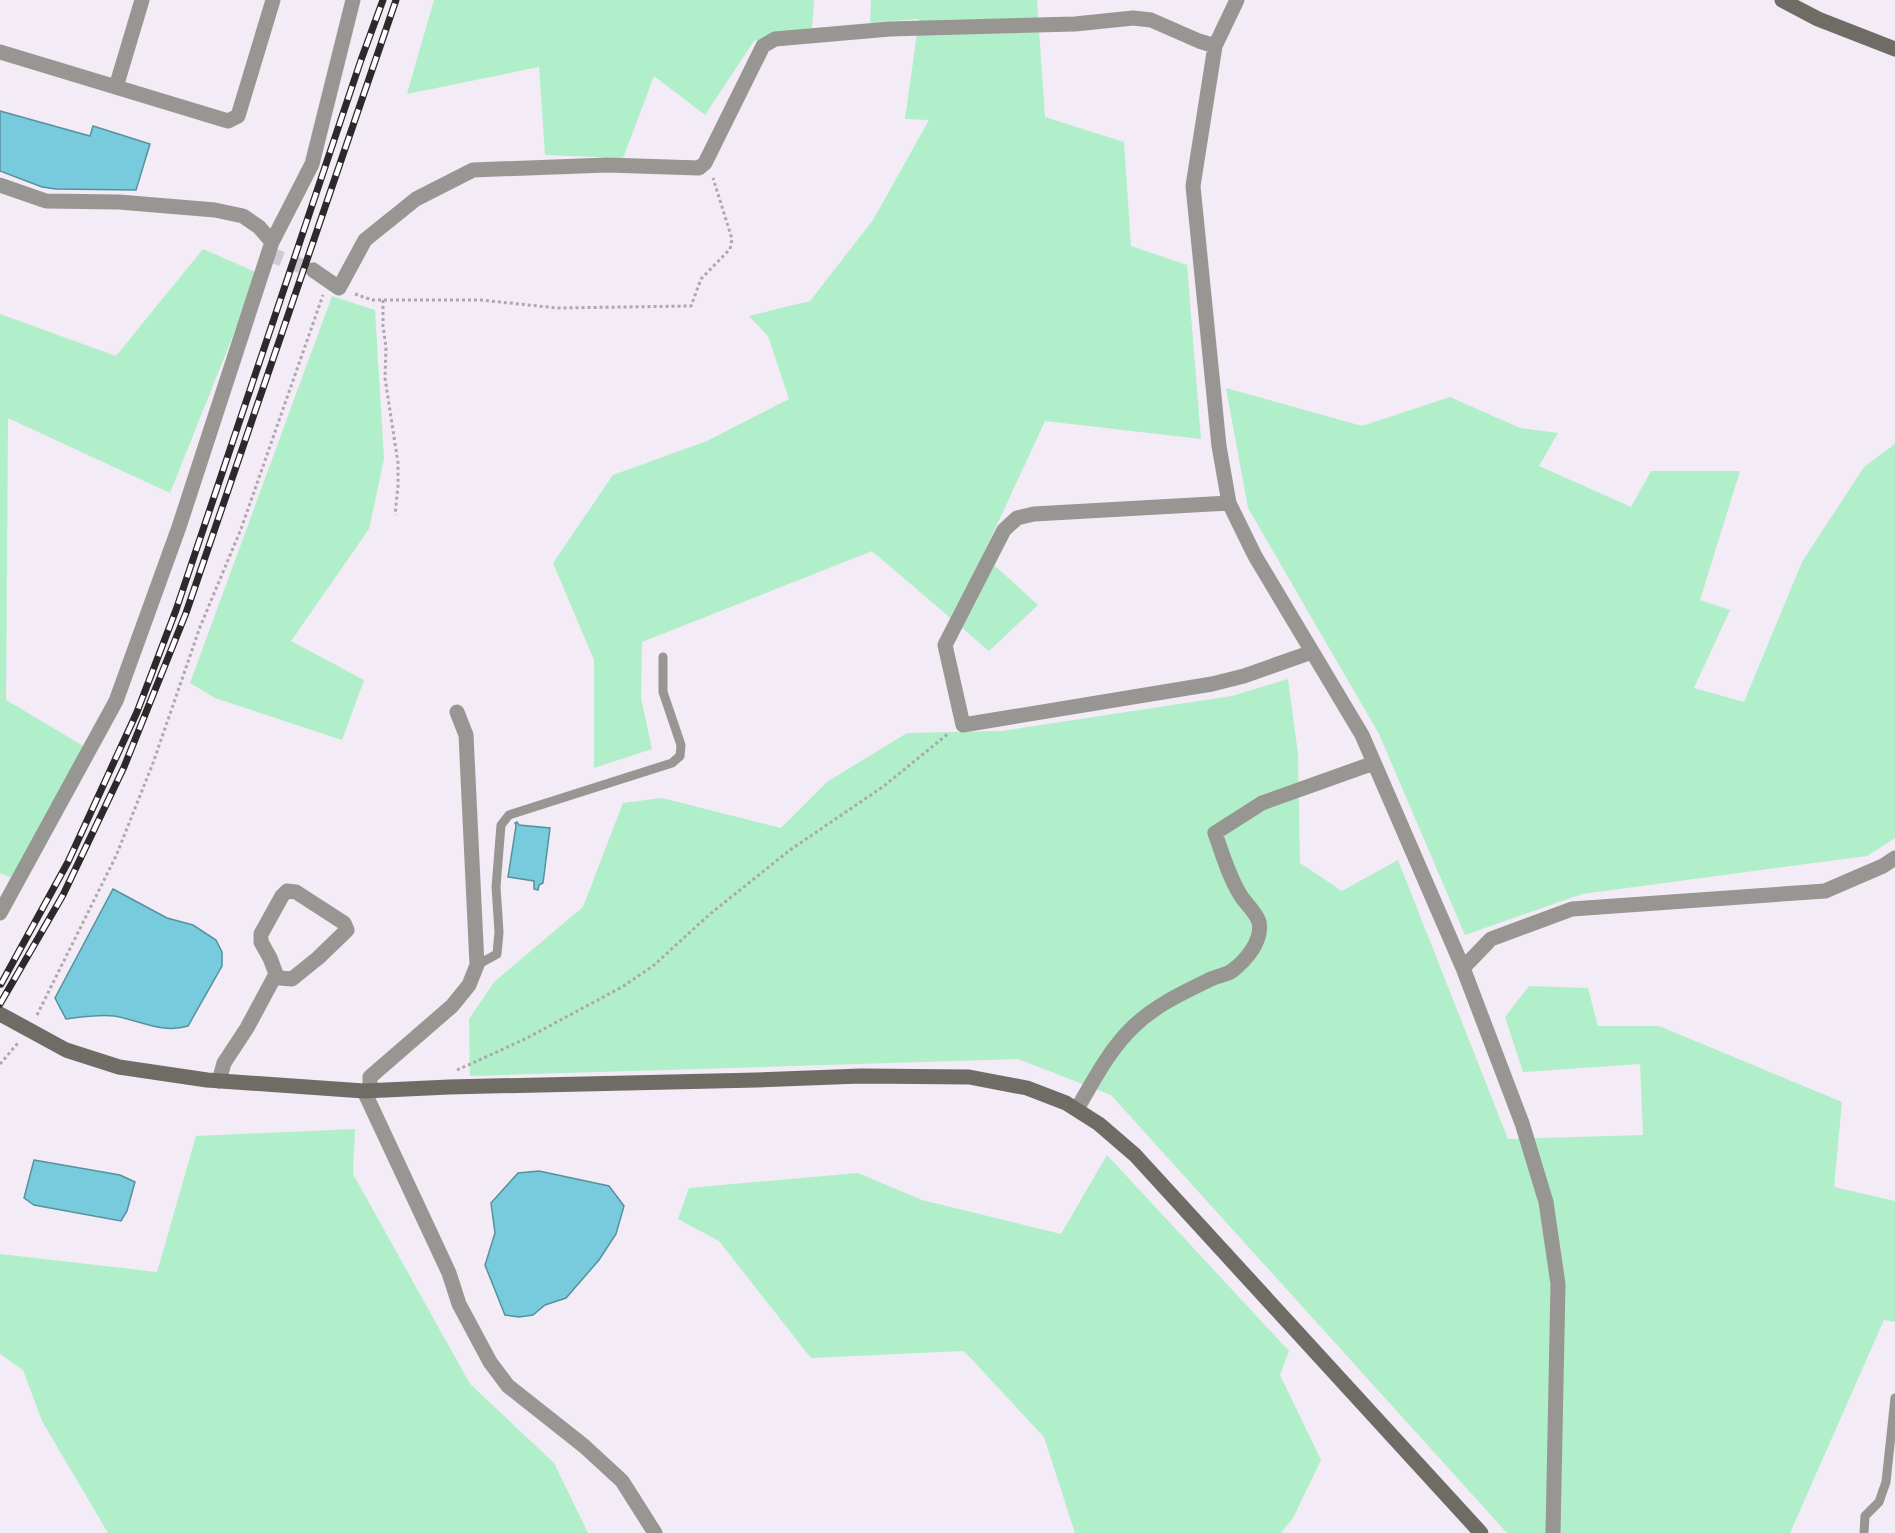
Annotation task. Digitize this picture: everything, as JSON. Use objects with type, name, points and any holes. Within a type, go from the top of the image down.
[{"type":"street","points":[[116,87],[142,0]]},
{"type":"street","points":[[0,52],[228,121],[238,116],[273,0]]},
{"type":"street","points":[[0,913],[116,701],[179,527],[272,242],[312,164],[353,0]]},
{"type":"street","points":[[1237,0],[1215,46],[1193,186],[1219,446],[1229,503],[1255,556],[1362,735],[1463,968],[1522,1123],[1546,1202],[1558,1284],[1553,1533]]},
{"type":"street","points":[[1782,0],[1818,19],[1895,49]]},
{"type":"street","points":[[313,270],[334,284],[365,240],[416,199],[473,170],[607,165],[699,168],[705,164],[764,46],[775,39],[890,29],[1075,24],[1133,18],[1151,20],[1215,46]]},
{"type":"street","points":[[0,185],[46,201],[119,202],[215,210],[243,216],[259,227],[272,242]]},
{"type":"street","points":[[1229,503],[1034,514],[1017,518],[1004,530],[945,645],[963,725],[1212,684],[1244,676],[1312,652]]},
{"type":"street","points":[[457,712],[466,735],[477,964],[469,986],[452,1006],[370,1077],[367,1091],[449,1273],[459,1304],[490,1362],[508,1386],[584,1446],[622,1481],[655,1533]]},
{"type":"street","points":[[1077,1109],[1107,1058],[1134,1025],[1163,1004],[1213,978],[1230,973],[1245,959],[1259,938],[1259,921],[1240,895],[1215,832],[1262,803],[1374,763]]},
{"type":"street","points":[[1463,968],[1491,939],[1572,909],[1825,891],[1883,866],[1895,858]]},
{"type":"street","points":[[219,1081],[224,1063],[247,1028],[276,974],[261,942],[261,934],[282,896],[287,891],[296,892],[344,923],[347,930],[318,958],[292,978],[280,978],[276,974]]},
{"type":"street","points":[[0,1014],[66,1050],[119,1067],[219,1081],[367,1091],[861,1076],[969,1077],[1027,1088],[1077,1109],[1100,1124],[1135,1155],[1481,1533]]},
{"type":"lane","points":[[477,964],[497,954],[499,932],[496,886],[501,825],[509,815],[672,763],[680,756],[681,745],[663,692],[663,657]]},
{"type":"lane","points":[[1864,1533],[1865,1516],[1879,1502],[1887,1482],[1895,1398]]},
{"type":"path","points":[[0,1064],[30,1029],[116,856],[153,763],[200,627],[241,529],[315,314],[334,284],[372,300],[481,300],[557,308],[691,306],[701,279],[730,249],[732,239],[713,176],[705,164]]},
{"type":"path","points":[[382,300],[386,347],[385,378],[398,464],[395,515]]},
{"type":"path","points":[[447,1075],[526,1038],[622,987],[653,966],[710,914],[790,850],[884,786],[944,735],[963,725]]},
{"type":"green space","points":[[434,0],[814,0],[812,28],[754,41],[705,115],[654,76],[623,158],[545,155],[539,67],[407,94]]},
{"type":"green space","points":[[871,0],[1037,0],[1045,117],[1124,142],[1131,246],[1187,265],[1201,439],[1045,421],[983,555],[1038,605],[989,651],[872,551],[642,642],[641,698],[652,749],[594,768],[594,660],[553,563],[613,475],[707,441],[789,399],[768,336],[749,316],[810,301],[873,220],[929,120],[905,119],[919,19],[870,23]]},
{"type":"green space","points":[[203,249],[258,273],[170,493],[8,418],[6,700],[85,747],[12,878],[0,873],[0,314],[116,356]]},
{"type":"green space","points":[[332,296],[375,310],[384,459],[369,529],[291,641],[364,680],[342,740],[215,698],[190,683]]},
{"type":"green space","points":[[1226,388],[1362,426],[1450,397],[1520,428],[1558,433],[1539,466],[1631,507],[1651,471],[1740,471],[1700,600],[1730,610],[1694,688],[1744,702],[1802,562],[1864,467],[1895,444],[1895,838],[1867,856],[1582,894],[1465,935],[1379,734],[1248,508]]},
{"type":"green space","points":[[1288,679],[1298,754],[1300,863],[1342,891],[1398,860],[1508,1139],[1643,1135],[1640,1064],[1523,1072],[1505,1017],[1529,986],[1588,988],[1598,1026],[1659,1026],[1842,1102],[1834,1187],[1895,1201],[1895,1322],[1884,1320],[1790,1533],[1507,1533],[1111,1095],[1018,1059],[470,1076],[469,1019],[494,982],[583,907],[623,803],[662,798],[781,828],[827,782],[907,733],[1002,731],[1232,696]]},
{"type":"green space","points":[[355,1129],[353,1174],[470,1384],[554,1463],[588,1533],[108,1533],[42,1421],[23,1370],[0,1354],[0,1254],[157,1272],[196,1136]]},
{"type":"green space","points":[[1107,1155],[1289,1351],[1280,1375],[1321,1460],[1293,1518],[1281,1533],[1075,1533],[1044,1437],[964,1351],[811,1358],[719,1241],[678,1219],[689,1188],[858,1173],[922,1200],[1061,1234]]},
{"type":"water","points":[[0,111],[90,136],[93,126],[150,144],[136,190],[56,189],[42,187],[0,171]]},
{"type":"water","points":[[515,823],[519,825],[550,828],[543,883],[539,885],[538,890],[534,889],[534,881],[508,877]]},
{"type":"water","points":[[113,889],[167,918],[193,925],[216,940],[222,952],[222,966],[188,1026],[169,1028],[151,1026],[108,1015],[66,1019],[55,998]]},
{"type":"water","points":[[34,1160],[120,1175],[135,1182],[127,1211],[121,1221],[34,1205],[24,1198]]},
{"type":"water","points":[[539,1171],[609,1186],[624,1206],[616,1234],[599,1260],[566,1298],[545,1305],[533,1315],[519,1317],[505,1315],[485,1265],[495,1233],[491,1203],[518,1173]]},
{"type":"tunnel","points":[[268,254],[313,270]]},
{"type":"railway","points":[[1,984],[68,862],[137,712],[176,610],[383,0]]},
{"type":"railway","points":[[0,1004],[63,895],[124,767],[186,613],[396,0]]}]
